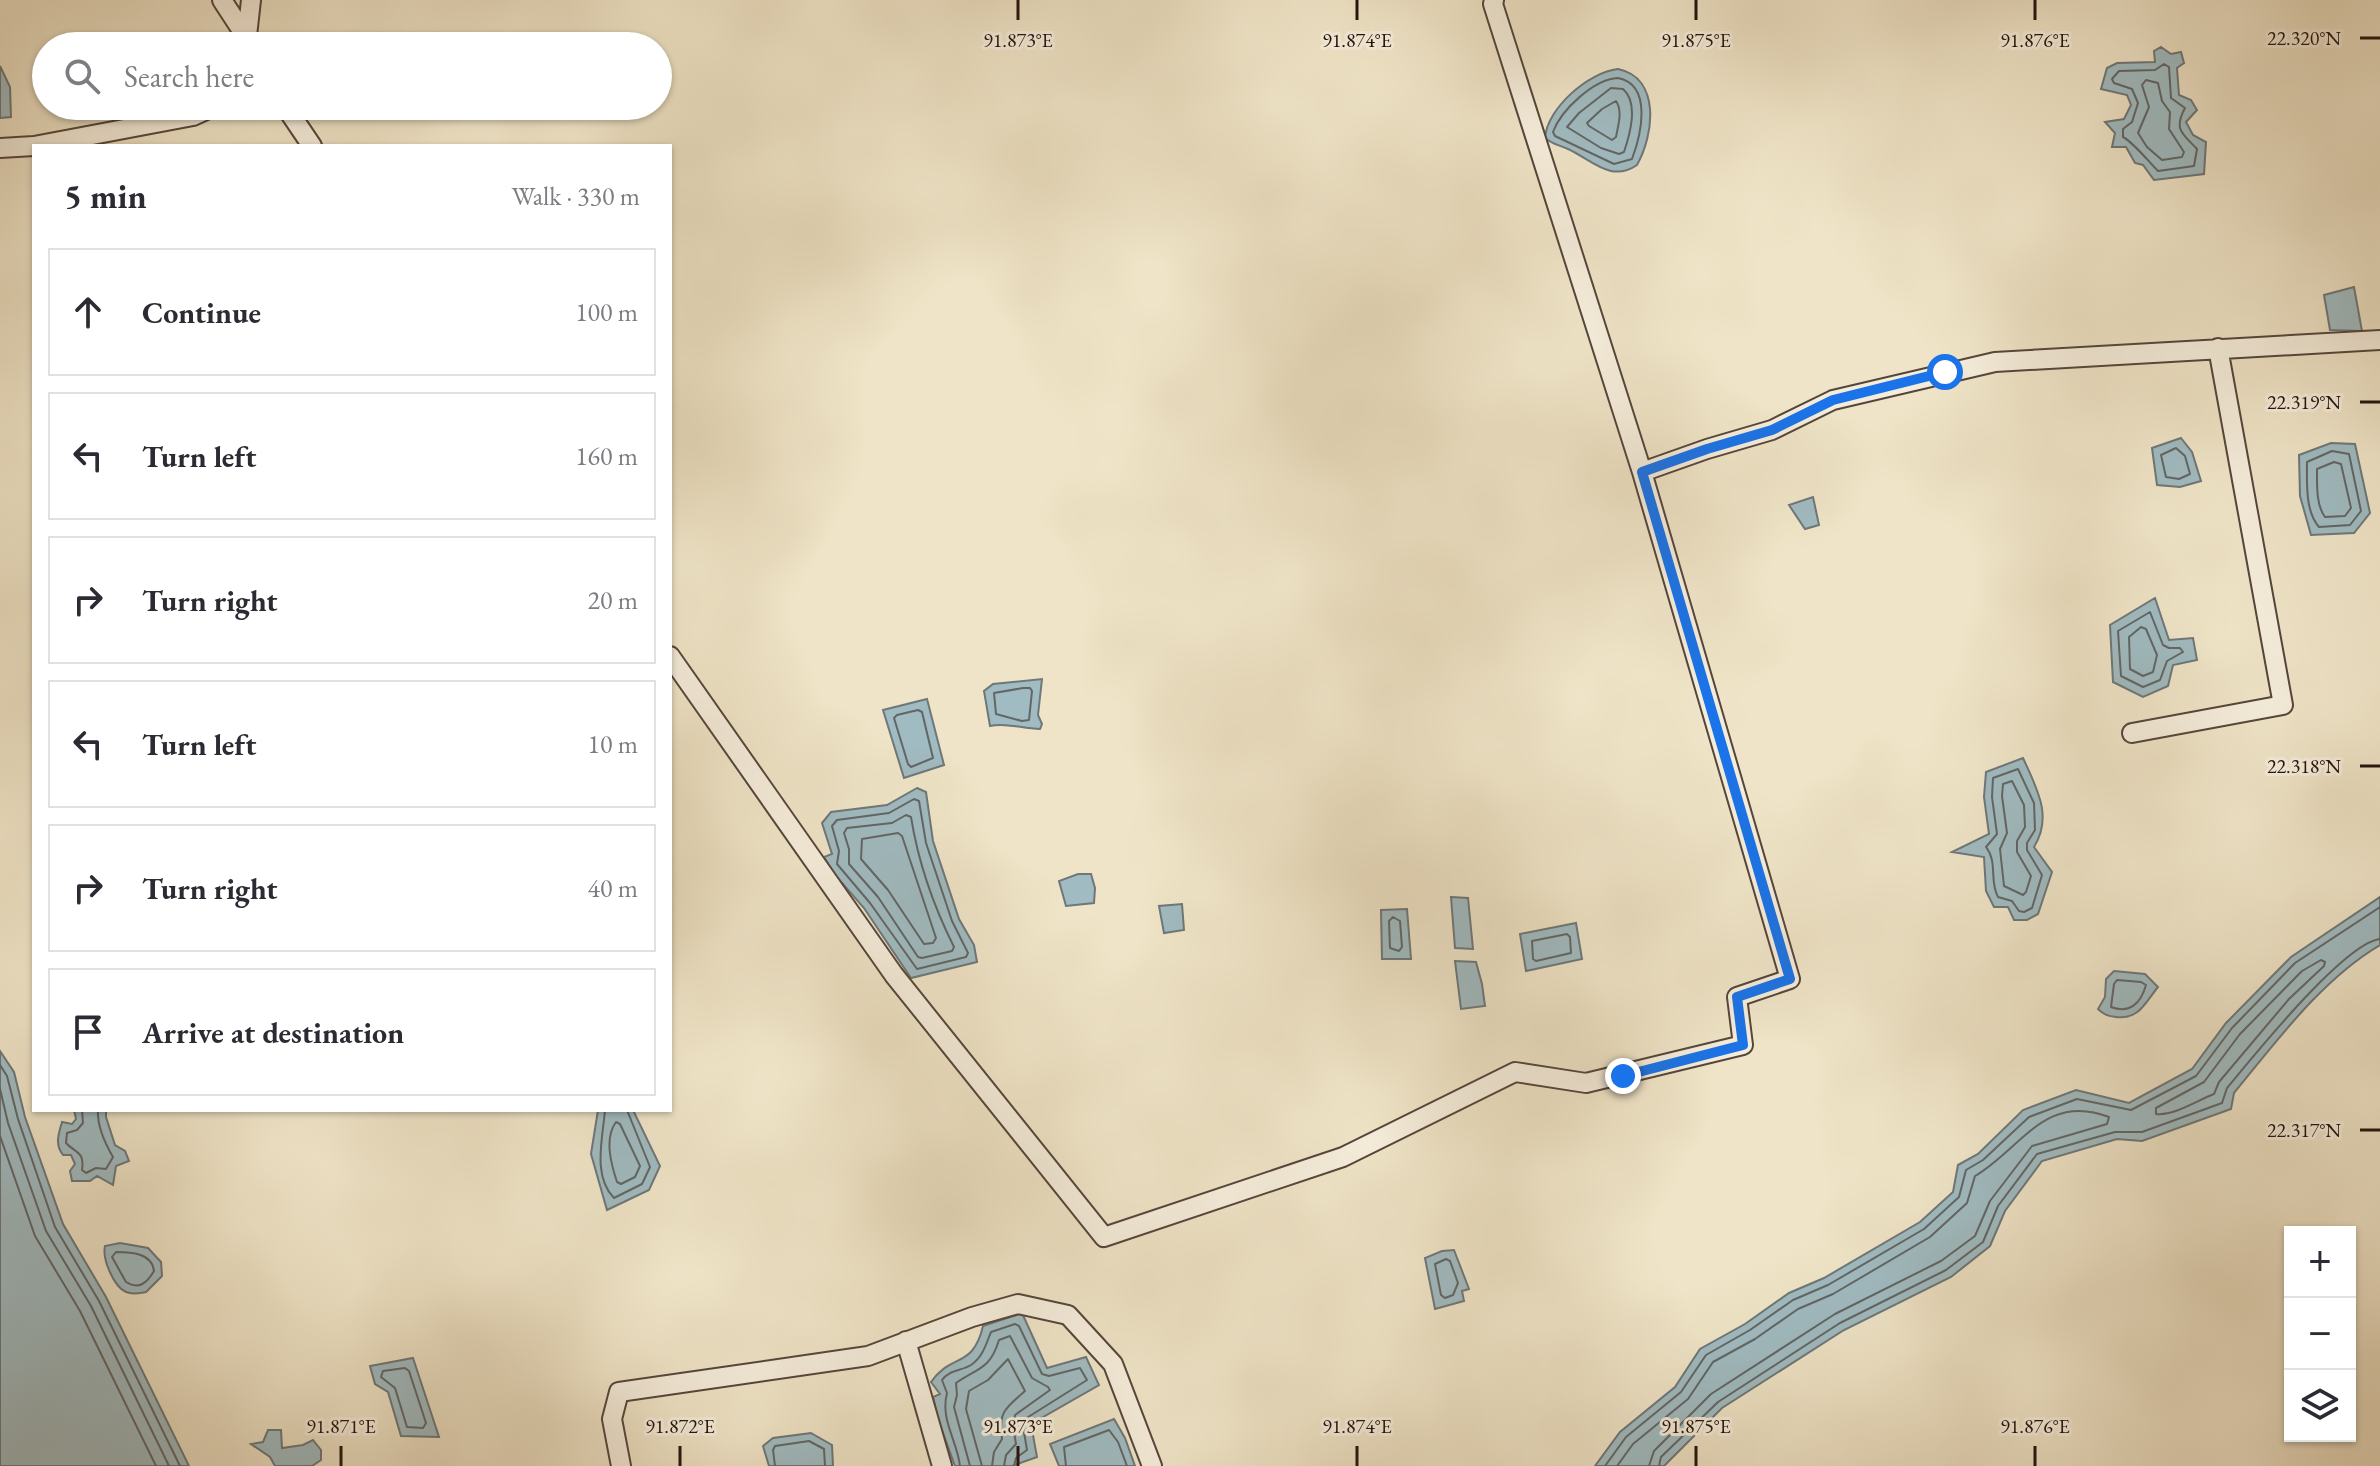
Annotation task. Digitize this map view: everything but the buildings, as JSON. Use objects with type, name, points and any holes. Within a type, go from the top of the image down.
[{"type":"street","points":[[222,0],[243,32]]},
{"type":"street","points":[[249,32],[251,0]]},
{"type":"street","points":[[672,659],[894,975],[1104,1237],[1343,1157],[1515,1072],[1586,1083],[1743,1045],[1737,997],[1790,979],[1642,472],[1494,0]]},
{"type":"street","points":[[45,144],[172,120]]},
{"type":"street","points":[[294,120],[311,144]]},
{"type":"street","points":[[0,148],[32,146]]},
{"type":"street","points":[[1642,472],[1772,430],[1833,400],[1995,362],[2380,340]]},
{"type":"street","points":[[2132,733],[2283,705],[2218,348]]},
{"type":"street","points":[[621,1466],[612,1419],[619,1392],[868,1356],[972,1317],[1018,1304],[1068,1315],[1113,1364],[1152,1466]]},
{"type":"street","points":[[906,1341],[942,1466]]},
{"type":"water","points":[[2161,47],[2171,54],[2181,52],[2184,63],[2177,68],[2179,95],[2191,100],[2197,110],[2186,122],[2193,135],[2206,142],[2204,174],[2154,180],[2143,165],[2135,163],[2126,147],[2112,147],[2115,133],[2105,122],[2124,119],[2131,105],[2127,95],[2101,89],[2107,68],[2117,63],[2155,62],[2154,51]]},
{"type":"water","points":[[0,66],[10,87],[11,117],[0,118]]},
{"type":"water","points":[[1618,69],[1632,74],[1642,84],[1650,109],[1643,153],[1637,165],[1619,172],[1602,168],[1545,138],[1553,115],[1571,93],[1595,77]]},
{"type":"water","points":[[2354,287],[2362,331],[2330,330],[2324,295]]},
{"type":"water","points":[[2181,438],[2192,452],[2201,481],[2180,487],[2157,485],[2152,448]]},
{"type":"water","points":[[2331,443],[2355,444],[2370,513],[2354,533],[2311,535],[2300,496],[2299,455]]},
{"type":"water","points":[[1813,497],[1819,525],[1805,529],[1789,505]]},
{"type":"water","points":[[2155,598],[2169,640],[2193,638],[2197,660],[2173,665],[2168,686],[2143,697],[2113,682],[2110,625]]},
{"type":"water","points":[[1042,679],[1038,715],[1042,724],[1040,729],[990,726],[984,691],[993,684]]},
{"type":"water","points":[[927,699],[944,765],[904,778],[883,710]]},
{"type":"water","points":[[2023,758],[2038,792],[2043,813],[2040,836],[2034,847],[2052,872],[2038,914],[2027,920],[2014,920],[2008,907],[1994,907],[1986,891],[1984,857],[1952,852],[1989,834],[1984,797],[1986,772]]},
{"type":"water","points":[[917,788],[926,792],[933,841],[959,919],[974,945],[977,962],[911,978],[864,908],[835,875],[824,857],[832,854],[822,823],[831,812],[887,805]]},
{"type":"water","points":[[1078,874],[1091,874],[1095,888],[1094,903],[1066,906],[1059,881]]},
{"type":"water","points":[[1451,897],[1468,898],[1473,949],[1455,948]]},
{"type":"water","points":[[2380,897],[2380,945],[2319,993],[2234,1093],[2231,1109],[2142,1141],[2117,1139],[2042,1161],[2005,1211],[1990,1246],[1951,1277],[1844,1330],[1722,1408],[1664,1466],[1595,1466],[1620,1432],[1675,1387],[1700,1349],[1745,1324],[1789,1293],[1824,1278],[1920,1222],[1953,1192],[1958,1165],[1978,1154],[2023,1110],[2076,1090],[2129,1103],[2192,1069],[2226,1023],[2291,957]]},
{"type":"water","points":[[1182,904],[1184,930],[1164,933],[1159,906]]},
{"type":"water","points":[[1407,909],[1411,959],[1382,959],[1381,910]]},
{"type":"water","points":[[1576,923],[1582,959],[1526,971],[1520,934]]},
{"type":"water","points":[[1455,961],[1476,962],[1485,1006],[1461,1009]]},
{"type":"water","points":[[2114,971],[2145,974],[2158,987],[2141,1009],[2130,1016],[2111,1016],[2098,1009],[2105,997],[2106,979]]},
{"type":"water","points":[[0,1051],[14,1072],[25,1117],[63,1224],[106,1297],[189,1466],[0,1466]]},
{"type":"water","points":[[74,1112],[106,1112],[115,1145],[125,1151],[129,1161],[116,1166],[113,1185],[97,1176],[90,1181],[72,1181],[70,1171],[75,1164],[71,1155],[63,1155],[58,1140],[62,1122],[72,1124],[76,1119]]},
{"type":"water","points":[[598,1112],[634,1112],[660,1166],[649,1190],[607,1210],[591,1154]]},
{"type":"water","points":[[120,1243],[148,1248],[161,1262],[162,1276],[146,1292],[126,1292],[113,1279],[105,1258],[105,1246]]},
{"type":"water","points":[[1454,1250],[1469,1289],[1462,1291],[1464,1301],[1435,1309],[1425,1258]]},
{"type":"water","points":[[1022,1313],[1047,1368],[1086,1357],[1099,1385],[1031,1424],[1037,1457],[1012,1466],[955,1466],[933,1397],[940,1394],[931,1382],[946,1367],[973,1349],[983,1326]]},
{"type":"water","points":[[413,1358],[439,1437],[401,1436],[388,1392],[375,1384],[370,1366]]},
{"type":"water","points":[[1114,1419],[1135,1466],[1059,1466],[1050,1444]]},
{"type":"water","points":[[268,1430],[281,1430],[282,1448],[313,1440],[321,1450],[321,1460],[312,1466],[275,1466],[270,1457],[251,1444],[263,1442]]},
{"type":"water","points":[[811,1433],[832,1445],[833,1466],[769,1466],[763,1446],[773,1438]]},
{"type":"route","points":[[1623,1076],[1743,1045],[1737,997],[1790,979],[1642,472],[1772,430],[1833,400],[1945,372]]}]
